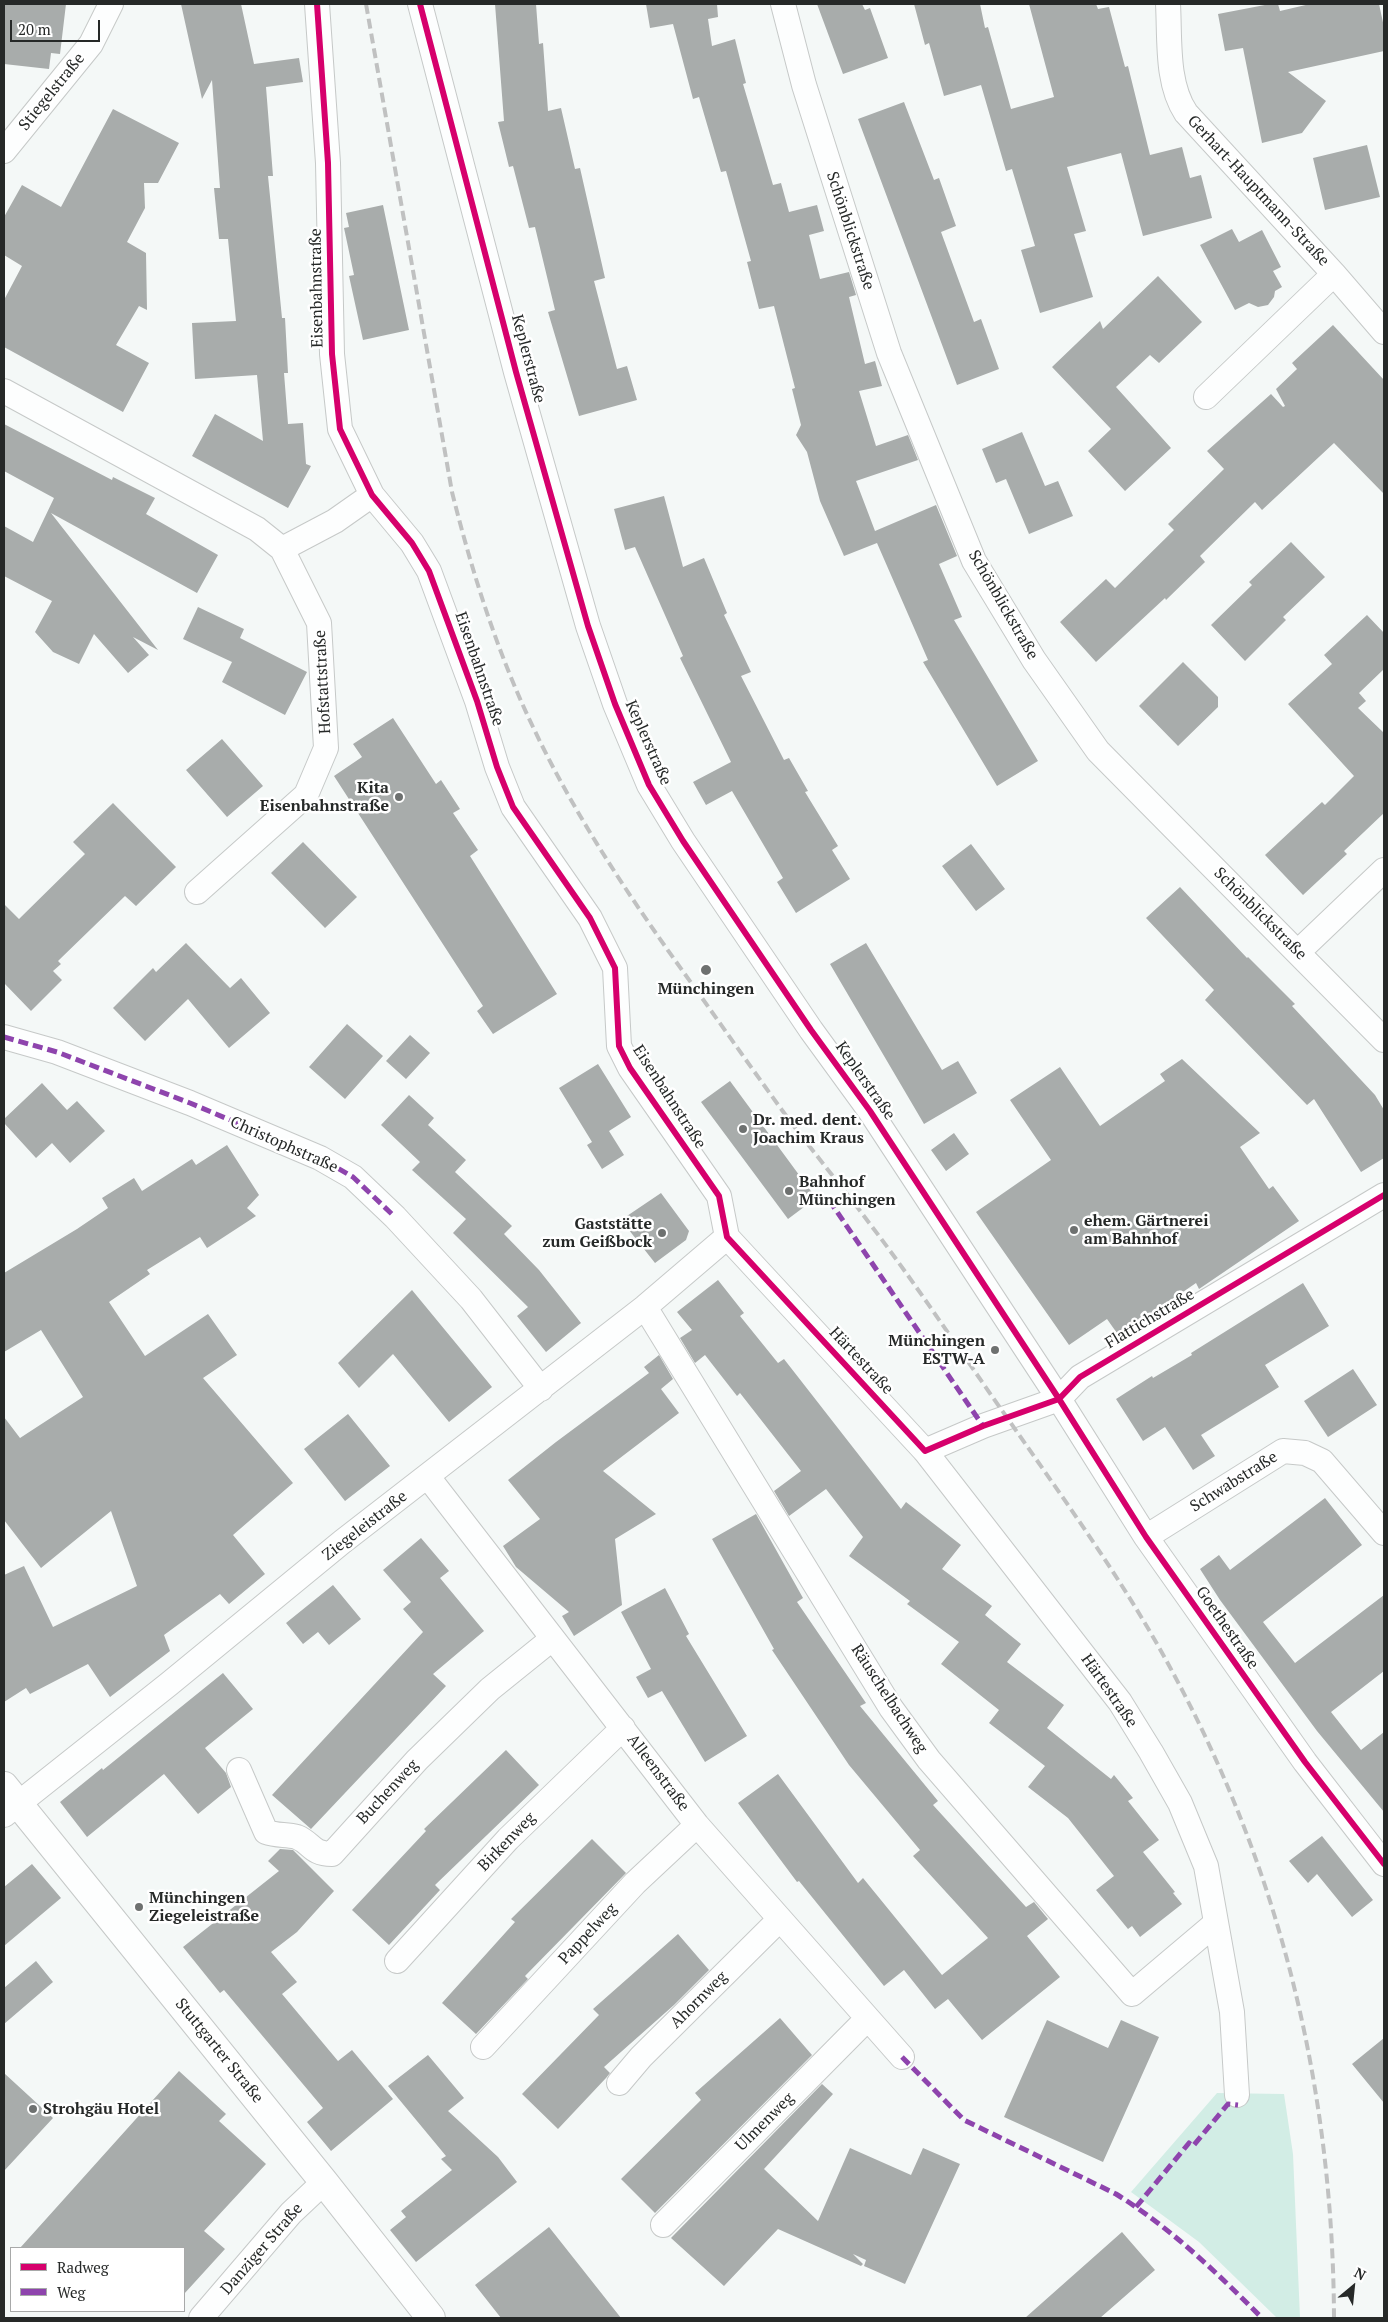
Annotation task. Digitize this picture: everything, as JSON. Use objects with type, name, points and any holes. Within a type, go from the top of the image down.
[{"type":"street","name":"Stiegelstraße","points":[[4,151],[91,44],[111,4]]},
{"type":"street","name":"Eisenbahnstraße","points":[[317,4],[328,162],[332,354],[340,429],[372,495],[412,542],[429,571],[477,701],[497,767],[513,807],[590,918],[615,968],[619,1046],[630,1068],[719,1196],[727,1237]]},
{"type":"street","name":"Keplerstraße","points":[[420,4],[516,372],[588,626],[615,704],[649,785],[683,841],[789,997],[870,1111],[1058,1399]]},
{"type":"street","name":"Schönblickstraße","points":[[783,4],[804,86],[889,353],[974,560],[1034,660],[1098,751],[1384,1040]]},
{"type":"street","name":"Gerhart-Hauptmann-Straße","points":[[1168,4],[1173,82],[1179,102],[1186,113],[1334,274],[1384,332]]},
{"type":"street","points":[[1206,397],[1334,274]]},
{"type":"street","name":"Hofstattstraße","points":[[4,391],[257,529],[282,549],[319,623],[326,748],[306,794],[197,892]]},
{"type":"street","points":[[282,549],[335,521],[372,495]]},
{"type":"street","points":[[1298,952],[1384,870]]},
{"type":"street","name":"Christophstraße","points":[[4,1037],[57,1052],[190,1103],[320,1158],[352,1177],[395,1217],[471,1299],[541,1389]]},
{"type":"street","name":"Flattichstraße","points":[[925,1451],[983,1426],[1058,1399],[1080,1377],[1384,1195]]},
{"type":"street","name":"Härtestraße","points":[[727,1237],[925,1451],[1120,1702],[1146,1744],[1180,1803],[1206,1866],[1232,2012],[1237,2095]]},
{"type":"street","name":"Ziegeleistraße","points":[[8,1801],[169,1684],[342,1542],[645,1307],[727,1237]]},
{"type":"street","name":"Räuschelbachweg","points":[[645,1307],[891,1708],[929,1760],[1132,1994],[1216,1923]]},
{"type":"street","name":"Goethestraße","points":[[1058,1399],[1146,1537],[1305,1762],[1384,1864]]},
{"type":"street","name":"Schwabstraße","points":[[1146,1537],[1283,1451],[1305,1452],[1322,1461],[1384,1532]]},
{"type":"street","name":"Alleenstraße","points":[[428,1476],[697,1825],[902,2057]]},
{"type":"street","name":"Buchenweg","points":[[239,1770],[266,1832],[279,1837],[289,1835],[299,1838],[312,1850],[322,1854],[332,1854],[424,1754],[490,1689],[552,1638]]},
{"type":"street","name":"Birkenweg","points":[[397,1961],[508,1839],[623,1728]]},
{"type":"street","name":"Stuttgarter Straße","points":[[8,1801],[324,2182],[431,2318]]},
{"type":"street","name":"Pappelweg","points":[[482,2047],[635,1883],[697,1825]]},
{"type":"street","name":"Ahornweg","points":[[619,2083],[641,2057],[780,1919]]},
{"type":"street","name":"Ulmenweg","points":[[663,2225],[867,2019]]},
{"type":"street","name":"Danziger Straße","points":[[201,2318],[291,2213],[324,2182]]},
{"type":"green space","points":[[1217,2093],[1284,2094],[1293,2154],[1300,2318],[1277,2318],[1199,2242],[1131,2192]]},
{"type":"building","points":[[4,4],[66,4],[60,54],[51,53],[49,69],[4,64]]},
{"type":"building","points":[[181,4],[241,4],[254,64],[299,58],[303,82],[266,87],[273,176],[268,176],[282,318],[285,318],[288,373],[284,373],[288,424],[303,423],[306,464],[311,466],[288,508],[192,456],[215,414],[263,441],[257,375],[195,379],[192,323],[236,321],[228,239],[219,239],[214,188],[220,188],[212,80],[202,99]]},
{"type":"building","points":[[495,4],[536,4],[539,44],[543,43],[548,111],[561,108],[575,169],[580,168],[605,278],[594,281],[617,369],[627,366],[637,400],[579,416],[548,312],[555,310],[535,227],[529,228],[513,166],[509,167],[498,122],[504,121]]},
{"type":"building","points":[[646,4],[717,4],[718,17],[708,19],[712,46],[735,39],[746,83],[743,84],[773,185],[781,183],[789,212],[817,205],[824,231],[809,235],[820,279],[849,272],[856,295],[849,297],[865,364],[875,361],[882,386],[859,391],[876,446],[908,435],[918,460],[856,481],[875,531],[936,505],[957,556],[939,564],[962,617],[954,620],[1038,761],[997,786],[923,662],[928,660],[877,543],[844,556],[820,501],[807,452],[796,435],[801,425],[792,389],[795,388],[774,306],[759,309],[747,262],[751,261],[726,171],[721,172],[699,97],[693,99],[673,24],[650,28]]},
{"type":"building","points":[[817,4],[862,4],[865,10],[870,8],[888,58],[843,74]]},
{"type":"building","points":[[914,4],[980,4],[985,28],[988,27],[1011,109],[1054,97],[1029,4],[1096,4],[1098,9],[1109,7],[1125,67],[1128,66],[1150,155],[1182,147],[1190,178],[1201,175],[1212,218],[1143,236],[1121,153],[1067,167],[1086,231],[1074,234],[1093,297],[1040,313],[1021,250],[1035,246],[1012,169],[1006,171],[981,85],[944,96],[929,43],[925,45]]},
{"type":"building","points":[[1278,4],[1280,11],[1310,4],[1379,4],[1384,27],[1384,51],[1288,72],[1326,101],[1302,133],[1262,143],[1243,48],[1225,51],[1218,14]]},
{"type":"building","points":[[904,102],[934,180],[939,178],[956,226],[941,232],[974,322],[981,319],[999,369],[957,385],[858,119]]},
{"type":"building","points":[[113,109],[179,143],[158,183],[144,183],[145,208],[127,242],[146,253],[147,310],[139,306],[116,345],[149,363],[123,412],[4,347],[4,300],[22,266],[4,255],[4,217],[22,185],[61,207]]},
{"type":"building","points":[[1367,145],[1380,197],[1325,210],[1313,158]]},
{"type":"building","points":[[383,205],[409,330],[363,340],[349,276],[354,275],[344,228],[349,227],[346,213]]},
{"type":"building","points":[[1232,229],[1239,242],[1262,230],[1281,267],[1273,271],[1282,287],[1275,291],[1274,297],[1268,305],[1258,307],[1249,303],[1235,310],[1200,245]]},
{"type":"building","points":[[1158,276],[1202,322],[1159,363],[1150,355],[1116,387],[1171,448],[1125,491],[1088,451],[1111,429],[1052,367],[1100,321],[1103,329]]},
{"type":"building","points":[[1333,325],[1384,380],[1384,494],[1334,443],[1262,510],[1255,502],[1200,556],[1205,562],[1166,600],[1165,598],[1096,662],[1060,622],[1106,579],[1115,588],[1174,530],[1168,524],[1224,469],[1207,451],[1271,394],[1283,407],[1285,406],[1276,389],[1297,369],[1292,363]]},
{"type":"building","points":[[4,424],[112,480],[113,477],[155,498],[146,514],[218,555],[197,593],[51,513],[158,650],[133,637],[149,655],[128,673],[94,634],[79,664],[53,652],[35,632],[52,601],[4,576],[4,526],[33,542],[54,498],[4,471]]},
{"type":"building","points":[[1022,432],[1045,486],[1058,481],[1073,516],[1029,534],[1006,479],[996,483],[982,449]]},
{"type":"building","points":[[664,496],[683,567],[704,558],[727,613],[724,615],[751,672],[741,676],[784,760],[789,758],[808,791],[805,792],[838,846],[832,850],[850,879],[796,913],[777,882],[783,878],[732,791],[706,805],[693,782],[731,762],[680,658],[683,656],[635,547],[625,550],[614,509]]},
{"type":"building","points":[[1291,542],[1325,577],[1283,617],[1286,620],[1245,661],[1211,625],[1252,585],[1249,582]]},
{"type":"building","points":[[198,607],[244,629],[240,638],[307,672],[285,715],[222,682],[232,662],[183,639]]},
{"type":"building","points":[[1367,615],[1384,633],[1384,669],[1359,693],[1366,701],[1358,708],[1384,733],[1384,813],[1344,851],[1347,854],[1303,895],[1265,855],[1322,802],[1325,805],[1354,776],[1288,704],[1332,664],[1324,655]]},
{"type":"building","points":[[1183,662],[1218,697],[1218,707],[1178,746],[1139,706]]},
{"type":"building","points":[[393,718],[436,784],[441,780],[460,809],[453,813],[478,850],[470,856],[557,994],[493,1034],[477,1011],[483,1006],[334,776],[362,757],[353,744]]},
{"type":"building","points":[[222,739],[263,786],[227,817],[186,770]]},
{"type":"building","points":[[113,803],[176,867],[136,906],[125,896],[58,961],[61,964],[53,971],[62,980],[31,1011],[4,983],[4,904],[19,919],[85,854],[73,842]]},
{"type":"building","points":[[303,842],[357,897],[325,928],[271,873]]},
{"type":"building","points":[[971,844],[1005,889],[976,911],[942,866]]},
{"type":"building","points":[[1180,887],[1247,958],[1295,1004],[1292,1006],[1375,1095],[1384,1110],[1384,1158],[1361,1172],[1314,1099],[1307,1105],[1205,1000],[1214,990],[1146,918]]},
{"type":"building","points":[[186,943],[230,988],[241,978],[270,1013],[229,1048],[188,999],[145,1041],[113,1008],[153,968],[156,972]]},
{"type":"building","points":[[866,943],[942,1070],[958,1061],[977,1093],[924,1124],[830,964]]},
{"type":"building","points":[[347,1024],[383,1056],[345,1099],[309,1067]]},
{"type":"building","points":[[410,1035],[430,1053],[406,1079],[386,1061]]},
{"type":"building","points":[[1182,1059],[1260,1133],[1240,1147],[1269,1189],[1273,1186],[1299,1221],[1199,1289],[1196,1283],[1119,1336],[1107,1319],[1069,1345],[976,1212],[1051,1160],[1010,1100],[1060,1067],[1100,1126],[1165,1081],[1160,1074]]},
{"type":"building","points":[[598,1064],[631,1117],[609,1131],[624,1155],[602,1169],[587,1145],[592,1142],[559,1088]]},
{"type":"building","name":"Dr. med. dent. Joachim Kraus","points":[[730,1081],[816,1198],[788,1219],[701,1102]]},
{"type":"building","points":[[42,1083],[67,1110],[77,1101],[105,1131],[70,1163],[52,1143],[36,1158],[4,1123],[4,1119]]},
{"type":"building","points":[[409,1095],[434,1118],[428,1125],[466,1160],[455,1172],[512,1226],[504,1234],[539,1270],[581,1323],[546,1352],[517,1316],[528,1307],[453,1233],[466,1219],[412,1170],[420,1162],[381,1125]]},
{"type":"building","points":[[954,1133],[969,1154],[946,1171],[931,1150]]},
{"type":"building","points":[[227,1145],[259,1195],[247,1208],[256,1216],[207,1248],[200,1237],[147,1270],[150,1274],[109,1302],[145,1356],[208,1314],[237,1355],[203,1378],[293,1483],[233,1535],[265,1574],[229,1604],[220,1594],[164,1635],[170,1651],[110,1697],[88,1664],[30,1694],[26,1688],[4,1702],[4,1575],[24,1566],[53,1627],[137,1586],[111,1511],[41,1568],[4,1520],[4,1417],[20,1438],[83,1397],[41,1330],[4,1352],[4,1273],[108,1208],[102,1198],[134,1178],[142,1191],[192,1159],[196,1165]]},
{"type":"building","points":[[661,1193],[689,1231],[686,1240],[655,1263],[621,1220]]},
{"type":"building","points":[[718,1280],[744,1313],[740,1316],[778,1363],[784,1359],[901,1509],[906,1502],[961,1545],[942,1569],[992,1606],[985,1615],[1021,1644],[1007,1662],[1064,1705],[1047,1728],[1111,1779],[1114,1775],[1133,1798],[1128,1801],[1159,1840],[1143,1852],[1175,1892],[1173,1893],[1182,1904],[1140,1937],[1132,1926],[1128,1929],[1096,1890],[1114,1876],[1068,1818],[1028,1787],[1045,1766],[989,1723],[999,1710],[941,1664],[959,1642],[907,1604],[910,1601],[849,1556],[863,1537],[826,1489],[789,1516],[774,1491],[801,1471],[740,1393],[737,1396],[705,1355],[695,1363],[680,1338],[692,1330],[677,1312]]},
{"type":"building","points":[[1303,1283],[1329,1326],[1265,1365],[1279,1387],[1201,1435],[1215,1456],[1193,1470],[1165,1427],[1143,1441],[1116,1399],[1152,1376],[1153,1378],[1192,1355],[1191,1353]]},
{"type":"building","points":[[412,1290],[492,1387],[449,1422],[393,1354],[359,1388],[338,1363]]},
{"type":"building","points":[[659,1355],[673,1379],[661,1389],[679,1413],[603,1471],[656,1514],[615,1539],[622,1605],[574,1636],[562,1616],[569,1612],[516,1567],[503,1546],[540,1519],[508,1480],[649,1373],[644,1367]]},
{"type":"building","points":[[1353,1369],[1377,1405],[1328,1437],[1304,1401]]},
{"type":"building","points":[[348,1414],[390,1466],[345,1501],[304,1449]]},
{"type":"building","points":[[1325,1498],[1362,1545],[1263,1622],[1295,1663],[1384,1595],[1384,1671],[1331,1712],[1361,1750],[1384,1732],[1384,1812],[1317,1731],[1220,1600],[1200,1569],[1219,1555],[1230,1570]]},
{"type":"building","points":[[756,1514],[803,1598],[797,1602],[866,1703],[860,1706],[938,1801],[933,1805],[1026,1907],[1034,1902],[1048,1919],[1027,1936],[1060,1977],[982,2040],[948,1999],[935,2009],[904,1970],[884,1986],[799,1881],[797,1882],[738,1803],[778,1774],[858,1883],[863,1878],[942,1975],[988,1938],[913,1856],[920,1850],[849,1765],[772,1650],[774,1649],[712,1539]]},
{"type":"building","points":[[421,1538],[449,1571],[440,1578],[484,1631],[433,1674],[446,1686],[311,1829],[272,1795],[423,1632],[403,1609],[411,1602],[383,1570]]},
{"type":"building","points":[[333,1585],[361,1619],[329,1645],[318,1632],[303,1644],[286,1623]]},
{"type":"building","points":[[665,1588],[689,1634],[686,1636],[747,1736],[705,1762],[662,1691],[648,1698],[636,1677],[651,1669],[621,1612]]},
{"type":"building","points":[[223,1673],[253,1709],[205,1748],[226,1773],[231,1787],[198,1814],[164,1774],[87,1837],[60,1802],[102,1768],[103,1770]]},
{"type":"building","points":[[506,1750],[539,1785],[435,1885],[440,1890],[389,1945],[352,1910],[426,1831],[424,1829]]},
{"type":"building","points":[[1322,1836],[1373,1900],[1352,1917],[1317,1874],[1308,1883],[1289,1861]]},
{"type":"building","points":[[592,1839],[626,1873],[525,1976],[528,1979],[476,2034],[442,2003],[515,1922],[511,1919]]},
{"type":"building","points":[[280,1849],[293,1850],[334,1891],[297,1932],[271,1952],[297,1982],[282,1994],[338,2061],[352,2050],[393,2099],[331,2151],[307,2122],[323,2108],[224,1990],[220,1993],[183,1947],[279,1871],[268,1861]]},
{"type":"building","points":[[32,1864],[61,1898],[4,1946],[4,1887]]},
{"type":"building","points":[[678,1934],[709,1970],[674,2005],[604,2067],[610,2073],[558,2129],[522,2094],[599,2015],[593,2009]]},
{"type":"building","points":[[36,1961],[53,1982],[4,2024],[4,1988]]},
{"type":"building","points":[[780,2018],[812,2055],[655,2213],[621,2179],[701,2100],[695,2093]]},
{"type":"building","points":[[1047,2020],[1108,2048],[1121,2020],[1159,2037],[1103,2162],[1004,2117]]},
{"type":"building","points":[[1384,2038],[1384,2103],[1352,2064]]},
{"type":"building","points":[[428,2055],[464,2098],[448,2111],[498,2157],[517,2182],[416,2262],[390,2230],[406,2217],[401,2211],[452,2170],[441,2159],[446,2156],[388,2086]]},
{"type":"building","points":[[179,2071],[226,2114],[219,2121],[266,2164],[204,2231],[225,2249],[185,2293],[185,2247],[21,2247]]},
{"type":"building","points":[[4,2073],[53,2118],[4,2171]]},
{"type":"building","points":[[822,2084],[833,2094],[764,2169],[818,2221],[850,2148],[911,2175],[923,2148],[960,2164],[905,2284],[864,2266],[866,2260],[853,2254],[863,2264],[861,2266],[778,2229],[724,2286],[671,2238]]},
{"type":"building","points":[[549,2227],[621,2318],[501,2318],[475,2285]]},
{"type":"building","points":[[1122,2232],[1155,2270],[1100,2318],[1025,2318]]},
{"type":"railway","points":[[366,4],[452,492],[477,582],[497,641],[520,699],[550,762],[588,830],[652,927],[776,1102],[905,1272],[1094,1543],[1135,1606],[1172,1671],[1210,1747],[1243,1825],[1271,1904],[1294,1984],[1311,2066],[1324,2149],[1331,2233],[1334,2318]]},
{"type":"marked path","points":[[4,1037],[57,1052],[190,1103],[320,1158],[353,1177],[395,1217]]},
{"type":"marked path","points":[[829,1200],[983,1426]]},
{"type":"marked path","points":[[902,2057],[964,2120],[1116,2194],[1156,2221],[1228,2284],[1262,2318]]},
{"type":"marked path","points":[[1136,2207],[1189,2143],[1193,2146],[1228,2104],[1238,2105]]},
{"type":"cycle path","points":[[317,4],[328,163],[332,354],[340,429],[372,495],[412,543],[429,571],[477,701],[497,767],[513,807],[590,918],[615,968],[619,1046],[630,1068],[719,1196],[727,1237],[925,1451],[983,1426],[1059,1399],[1080,1377],[1384,1195]]},
{"type":"cycle path","points":[[420,4],[516,372],[588,626],[615,704],[649,785],[683,841],[811,1030],[870,1111],[1059,1399],[1146,1537],[1305,1762],[1384,1864]]},
{"type":"place","name":"Kita Eisenbahnstraße","points":[[399,797]]},
{"type":"place","name":"Münchingen","points":[[706,970]]},
{"type":"place","name":"Dr. med. dent. Joachim Kraus","points":[[743,1129]]},
{"type":"place","name":"Bahnhof Münchingen","points":[[789,1191]]},
{"type":"place","name":"ehem. Gärtnerei am Bahnhof","points":[[1074,1230]]},
{"type":"place","name":"Gaststätte zum Geißbock","points":[[662,1233]]},
{"type":"place","name":"Münchingen ESTW-A","points":[[995,1350]]},
{"type":"place","name":"Münchingen Ziegeleistraße","points":[[139,1907]]},
{"type":"place","name":"Strohgäu Hotel","points":[[33,2109]]}]
